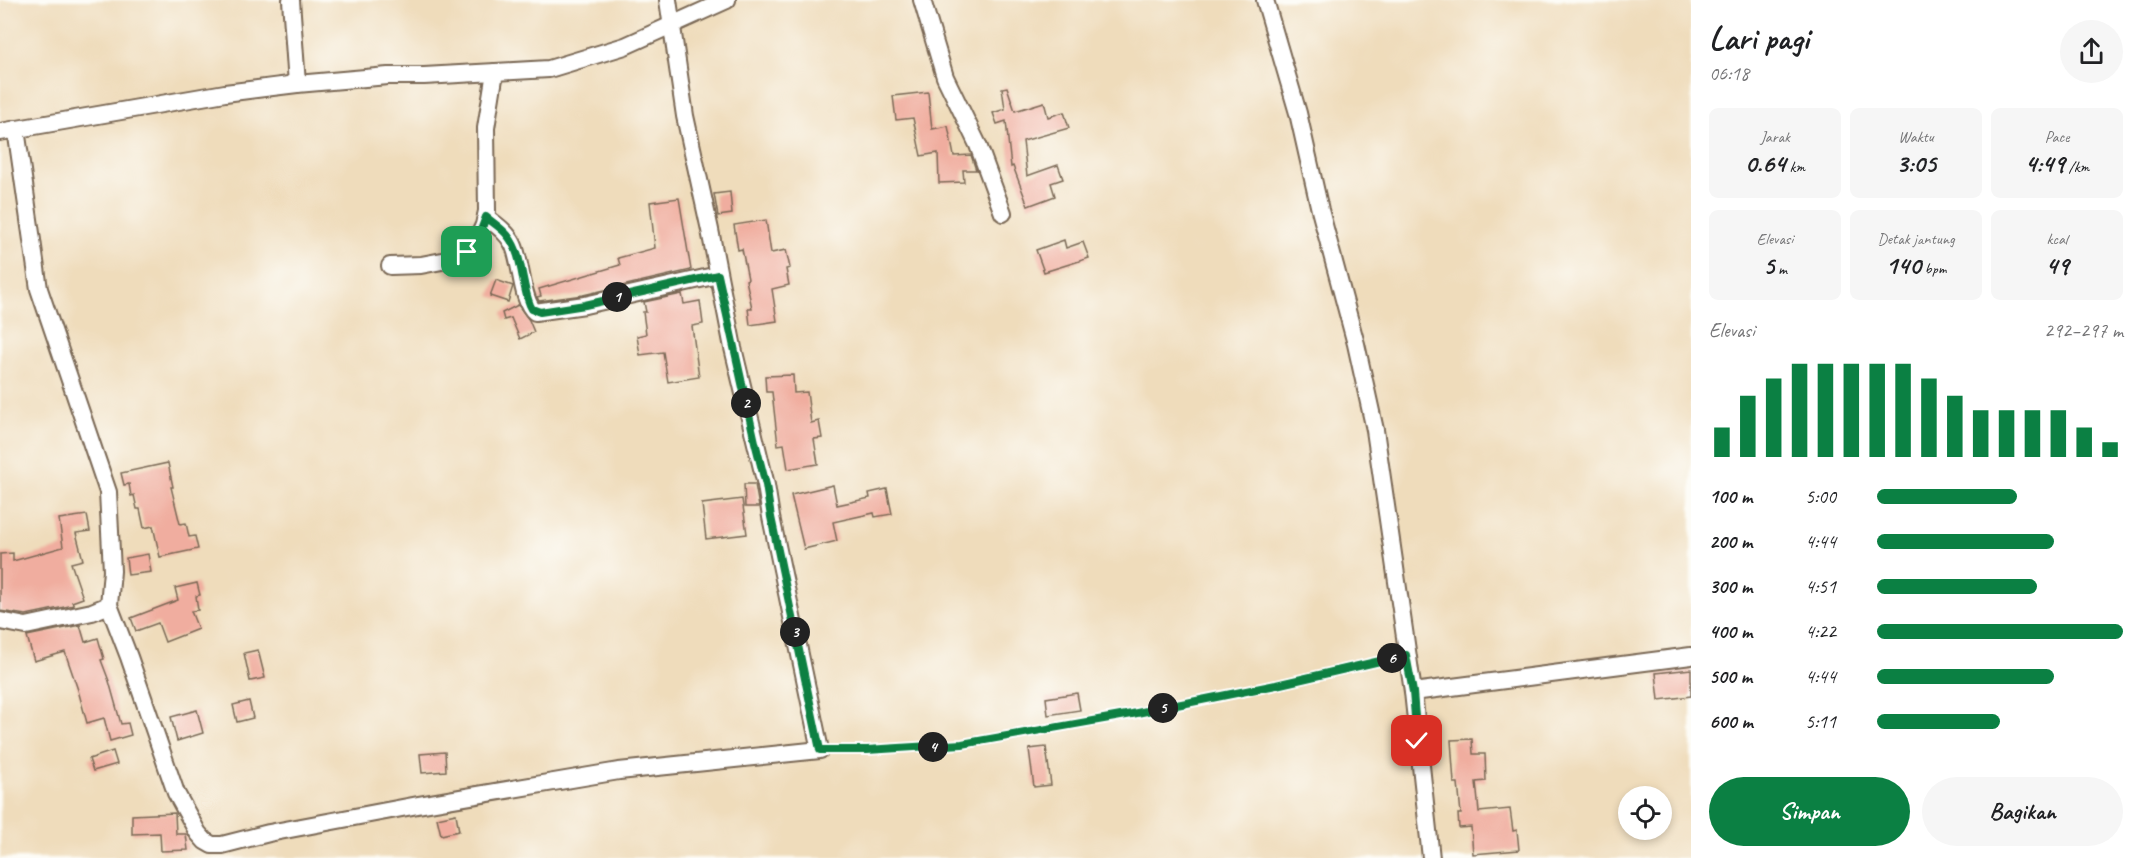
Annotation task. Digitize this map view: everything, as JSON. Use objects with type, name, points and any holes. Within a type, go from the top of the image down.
[{"type":"street","points":[[291,0],[297,84]]},
{"type":"street","points":[[668,0],[673,25],[685,116],[718,275],[766,485],[820,750],[619,771],[418,804],[269,833],[222,845],[212,845],[198,833],[176,793],[137,686],[129,657],[108,605],[112,571],[108,492],[39,289],[8,130],[225,93],[297,84],[388,76],[549,69],[625,46],[673,25],[726,0]]},
{"type":"street","points":[[922,0],[945,77],[952,95],[969,123],[1003,213]]},
{"type":"street","points":[[1265,0],[1298,113],[1375,430],[1413,692],[1431,858]]},
{"type":"street","points":[[390,266],[422,265],[458,258],[467,252],[479,236],[486,217],[486,128],[495,72]]},
{"type":"street","points":[[486,217],[513,243],[519,258],[527,297],[532,309],[536,312],[585,305],[718,275]]},
{"type":"street","points":[[0,621],[26,626],[93,612],[108,605]]},
{"type":"street","points":[[1413,692],[1691,656]]},
{"type":"path","points":[[820,750],[867,750],[962,744],[1132,714],[1276,685],[1406,655]]},
{"type":"building","points":[[1007,87],[1015,111],[1044,102],[1048,117],[1064,112],[1069,128],[1023,141],[1027,176],[1058,165],[1063,179],[1051,183],[1055,196],[1028,206],[1013,166],[1011,167],[1006,121],[997,124],[993,113],[1005,109],[1002,88]]},
{"type":"building","points":[[928,92],[932,129],[948,126],[954,156],[971,155],[976,170],[963,170],[964,182],[939,183],[938,153],[921,156],[913,118],[896,120],[893,96]]},
{"type":"building","points":[[730,192],[732,214],[718,216],[714,194]]},
{"type":"building","points":[[679,198],[691,270],[583,295],[539,301],[537,297],[541,296],[539,289],[620,265],[618,258],[655,248],[650,202]]},
{"type":"building","points":[[766,220],[771,253],[786,250],[790,268],[786,269],[789,285],[772,289],[777,321],[750,325],[748,308],[752,308],[746,280],[748,279],[742,249],[738,250],[734,225]]},
{"type":"building","points":[[1064,240],[1066,248],[1083,242],[1089,258],[1044,272],[1036,250]]},
{"type":"building","points":[[496,280],[513,286],[508,302],[490,296]]},
{"type":"building","points":[[682,294],[684,304],[700,301],[703,324],[692,326],[699,377],[668,382],[663,352],[640,355],[637,336],[646,334],[644,302]]},
{"type":"building","points":[[518,305],[529,320],[534,332],[520,339],[511,318],[504,320],[502,313]]},
{"type":"building","points":[[793,375],[794,393],[807,392],[811,423],[819,421],[822,438],[814,439],[818,464],[788,469],[784,444],[778,445],[772,392],[766,392],[765,376]]},
{"type":"building","points":[[168,463],[180,524],[186,523],[189,537],[195,536],[198,549],[160,557],[153,526],[144,528],[140,509],[137,509],[134,495],[131,496],[129,484],[124,485],[121,473]]},
{"type":"building","points":[[744,484],[755,484],[759,507],[745,507]]},
{"type":"building","points":[[833,485],[837,505],[870,498],[869,493],[887,489],[892,514],[875,517],[874,513],[833,522],[837,541],[804,549],[791,495]]},
{"type":"building","points":[[742,499],[747,534],[706,539],[702,504]]},
{"type":"building","points":[[87,515],[90,531],[76,533],[83,560],[71,563],[83,598],[72,602],[74,605],[26,615],[0,611],[0,554],[13,553],[13,561],[63,547],[59,519]]},
{"type":"building","points":[[148,554],[151,572],[128,575],[126,558]]},
{"type":"building","points":[[197,583],[200,595],[196,596],[198,610],[191,611],[198,629],[165,642],[158,623],[136,631],[131,618],[178,600],[175,588]]},
{"type":"building","points":[[80,625],[85,642],[98,638],[104,659],[101,660],[121,724],[128,723],[131,735],[110,741],[104,718],[87,723],[65,652],[34,661],[27,636]]},
{"type":"building","points":[[258,650],[265,678],[250,681],[244,653]]},
{"type":"building","points":[[1691,669],[1691,696],[1659,700],[1656,673]]},
{"type":"building","points":[[1077,693],[1080,710],[1048,715],[1046,698]]},
{"type":"building","points":[[249,701],[253,718],[237,722],[233,705]]},
{"type":"building","points":[[197,710],[203,733],[177,741],[171,717]]},
{"type":"building","points":[[1472,739],[1473,754],[1485,754],[1486,781],[1476,782],[1479,812],[1510,809],[1513,831],[1517,830],[1519,850],[1473,854],[1471,827],[1459,828],[1458,814],[1461,814],[1458,783],[1454,783],[1451,740]]},
{"type":"building","points":[[1046,747],[1051,785],[1034,787],[1029,749]]},
{"type":"building","points":[[113,751],[117,764],[93,771],[89,759]]},
{"type":"building","points":[[445,752],[446,771],[422,773],[420,754]]},
{"type":"building","points":[[175,813],[176,834],[186,834],[188,850],[161,851],[160,833],[132,834],[132,815]]},
{"type":"building","points":[[456,814],[459,831],[441,835],[437,818]]},
{"type":"route","points":[[467,252],[479,236],[486,217],[513,243],[519,258],[527,297],[532,309],[536,312],[585,305],[718,275],[766,485],[820,750],[951,746],[1097,721],[1276,685],[1406,655],[1413,692],[1417,741]]}]
